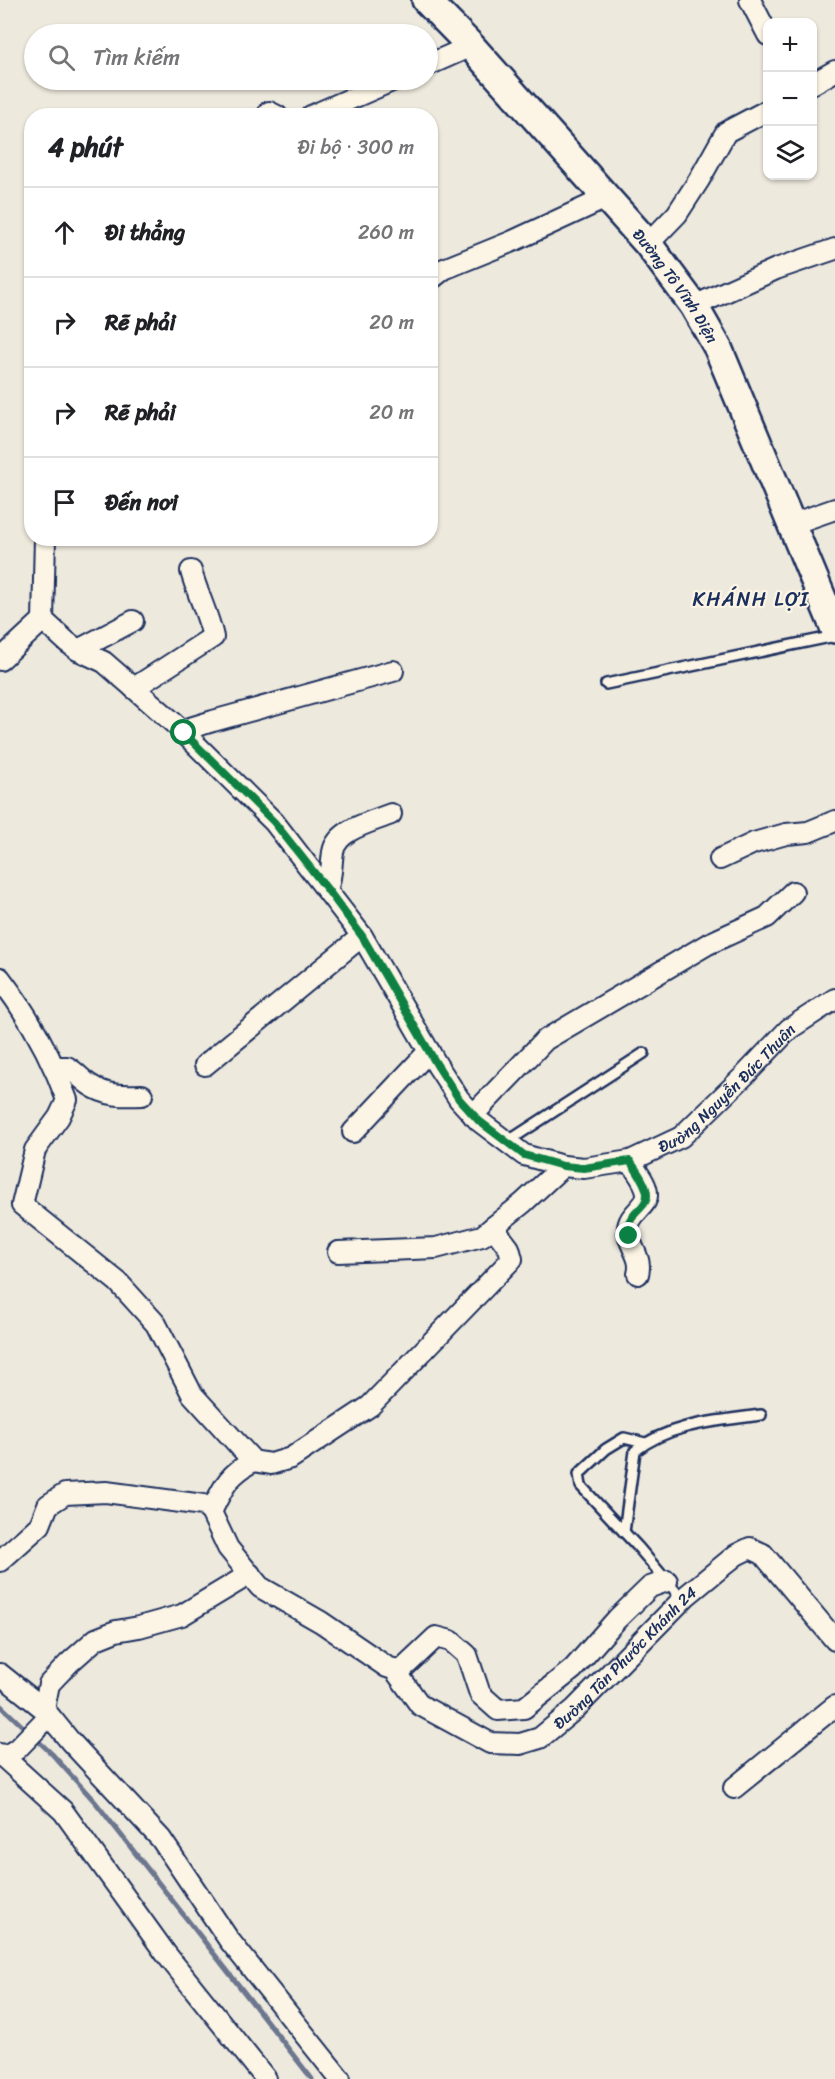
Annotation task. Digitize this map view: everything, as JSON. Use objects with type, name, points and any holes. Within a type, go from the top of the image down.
[{"type":"main road","name":"Đường Tô Vĩnh Diện","points":[[426,0],[471,46],[648,244],[694,306],[718,348],[835,629]]},
{"type":"street","points":[[750,0],[763,25]]},
{"type":"street","points":[[438,61],[471,46]]},
{"type":"street","points":[[817,82],[835,71]]},
{"type":"street","points":[[329,108],[371,90]]},
{"type":"street","points":[[648,244],[677,214],[726,132],[763,113]]},
{"type":"street","points":[[438,274],[444,269],[513,242],[606,198]]},
{"type":"street","points":[[694,306],[776,269],[835,249]]},
{"type":"street","points":[[792,524],[835,509]]},
{"type":"street","points":[[0,660],[44,620],[45,546]]},
{"type":"street","points":[[134,688],[213,637],[191,571]]},
{"type":"street","name":"Đường Nguyễn Đức Thuận","points":[[44,620],[78,650],[104,662],[134,688],[184,733],[274,822],[362,936],[459,1099],[473,1115],[524,1155],[563,1166],[584,1168],[630,1161],[681,1137],[789,1029],[835,999]]},
{"type":"street","points":[[78,650],[133,621]]},
{"type":"street","points":[[184,733],[190,728],[213,721],[393,672]]},
{"type":"street","points":[[327,889],[331,879],[333,850],[338,841],[347,833],[391,814]]},
{"type":"street","points":[[720,859],[754,843],[786,834],[812,831],[835,821]]},
{"type":"street","points":[[473,1115],[544,1040],[708,944],[767,917],[793,892]]},
{"type":"street","points":[[205,1065],[362,936]]},
{"type":"street","points":[[0,978],[33,1025],[55,1067],[67,1100],[59,1117],[35,1150],[22,1205],[118,1282],[156,1324],[192,1394],[253,1461]]},
{"type":"street","points":[[353,1132],[429,1051]]},
{"type":"street","points":[[55,1067],[67,1066],[90,1086],[110,1094],[142,1095]]},
{"type":"street","points":[[630,1161],[647,1194],[646,1201],[630,1219],[628,1227],[630,1240],[640,1264],[638,1274]]},
{"type":"street","points":[[338,1252],[436,1248],[482,1236],[523,1203],[563,1166]]},
{"type":"street","points":[[211,1512],[226,1481],[238,1469],[253,1461],[272,1464],[291,1458],[370,1406],[512,1259],[508,1248],[494,1227]]},
{"type":"street","points":[[0,1561],[40,1525],[48,1505],[65,1494],[106,1492],[203,1505],[211,1512],[228,1548],[260,1587],[321,1622],[387,1667],[400,1671],[436,1637],[452,1641],[467,1655],[480,1694],[498,1710],[524,1708],[573,1669],[617,1619],[650,1587],[667,1581]]},
{"type":"street","name":"Đường Tân Phước Khánh 24","points":[[394,1669],[420,1705],[490,1743],[519,1744],[540,1738],[575,1709],[682,1599],[736,1555],[750,1548],[763,1554],[835,1641]]},
{"type":"street","points":[[250,1575],[182,1615],[116,1631],[96,1639],[49,1684],[45,1716],[7,1753],[63,1811],[166,1954],[266,2079]]},
{"type":"street","points":[[0,1674],[45,1716],[161,1839],[230,1940],[340,2079]]},
{"type":"street","points":[[734,1788],[835,1706]]},
{"type":"lane","points":[[606,684],[835,636]]},
{"type":"lane","points":[[507,1142],[644,1053]]},
{"type":"lane","points":[[624,1532],[635,1451],[650,1439],[688,1427],[761,1415]]},
{"type":"lane","points":[[645,1443],[624,1438],[606,1449],[579,1474],[581,1486],[682,1599]]},
{"type":"waterway","points":[[0,1705],[52,1754],[96,1803],[312,2079]]},
{"type":"district","name":"KHÁNH LỢI","points":[[751,599]]},
{"type":"route","points":[[184,733],[274,822],[327,889],[362,936],[459,1099],[479,1121],[524,1155],[563,1166],[584,1168],[630,1161],[646,1189],[647,1196],[645,1203],[636,1210],[628,1223],[629,1236]]}]
